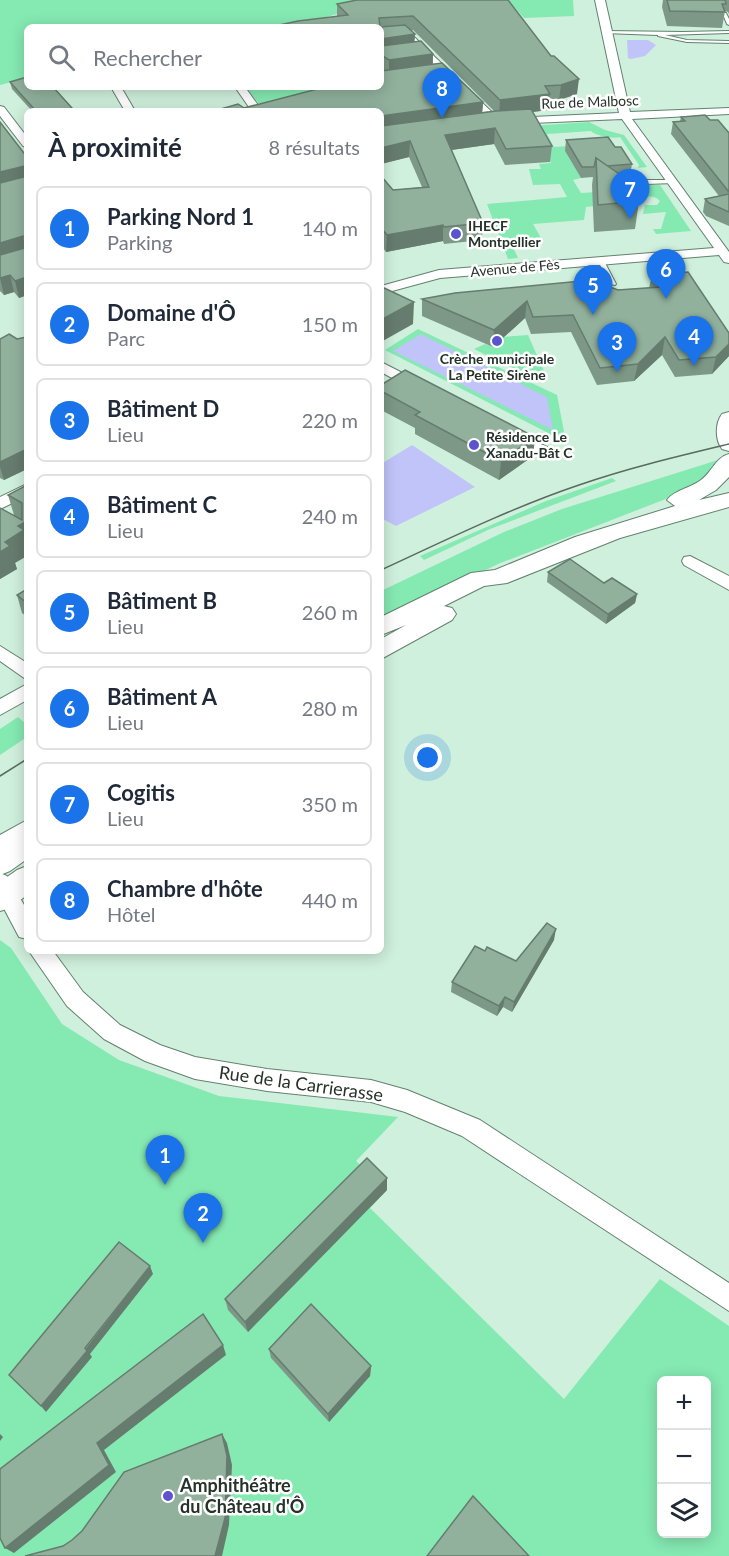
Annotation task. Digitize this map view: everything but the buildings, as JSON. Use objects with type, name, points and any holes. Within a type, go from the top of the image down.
[{"type":"main road","points":[[729,418],[729,445]]},
{"type":"main road","points":[[384,626],[479,579],[499,577],[637,522],[657,508],[709,487],[723,473],[729,460]]},
{"type":"main road","points":[[637,522],[664,518],[729,500]]},
{"type":"main road","points":[[384,648],[489,589],[499,577]]},
{"type":"main road","points":[[0,863],[24,845]]},
{"type":"street","points":[[600,0],[625,116],[726,256]]},
{"type":"street","points":[[384,37],[408,34],[444,73],[495,122]]},
{"type":"street","points":[[432,75],[444,73]]},
{"type":"street","points":[[118,90],[128,108]]},
{"type":"street","points":[[245,90],[256,108]]},
{"type":"street","points":[[0,109],[23,131]]},
{"type":"street","name":"Rue de Malbosc","points":[[479,123],[729,111]]},
{"type":"street","points":[[0,135],[23,131]]},
{"type":"street","name":"Avenue de Fès","points":[[384,289],[439,274],[601,261],[726,256]]},
{"type":"street","points":[[384,368],[432,393]]},
{"type":"street","points":[[503,430],[544,451]]},
{"type":"street","points":[[2,508],[24,491]]},
{"type":"street","points":[[690,561],[729,584]]},
{"type":"street","points":[[0,652],[24,671]]},
{"type":"street","points":[[0,708],[24,693]]},
{"type":"street","points":[[0,846],[24,830]]},
{"type":"street","points":[[8,888],[24,923]]},
{"type":"street","name":"Rue de la Carrierasse","points":[[42,954],[75,999],[112,1032],[195,1068],[267,1080],[371,1091],[407,1101],[471,1128],[729,1298]]},
{"type":"lane","points":[[724,13],[729,24]]},
{"type":"lane","points":[[606,32],[729,32]]},
{"type":"lane","points":[[654,33],[687,41],[729,42]]},
{"type":"lane","points":[[646,182],[672,182]]},
{"type":"lane","points":[[601,261],[614,284]]},
{"type":"green space","points":[[0,0],[385,0],[302,24],[24,24],[24,79],[0,85]]},
{"type":"green space","points":[[508,0],[573,0],[574,16],[524,18]]},
{"type":"green space","points":[[248,90],[324,90],[259,104]]},
{"type":"green space","points":[[589,122],[605,130],[624,135],[647,167],[638,168],[639,165],[620,137],[605,137],[591,131],[547,134],[554,147],[600,144],[565,151],[581,178],[573,180],[581,193],[629,190],[626,185],[660,185],[691,231],[656,234],[653,229],[661,229],[666,212],[643,214],[645,205],[657,205],[660,201],[647,197],[640,201],[586,207],[584,220],[533,224],[541,238],[510,241],[518,258],[508,259],[487,204],[567,197],[560,184],[533,185],[529,169],[541,169],[539,164],[551,163],[539,142],[472,130]]},
{"type":"green space","points":[[418,329],[557,395],[566,442],[385,350]]},
{"type":"green space","points":[[528,335],[547,378],[534,379],[474,349],[485,344],[493,347],[502,337]]},
{"type":"green space","points":[[718,460],[709,479],[689,490],[498,564],[384,620],[384,590],[504,532],[562,509]]},
{"type":"green space","points":[[612,478],[616,481],[490,529],[424,560],[420,556],[546,501]]},
{"type":"green space","points":[[18,717],[24,722],[24,739],[0,755],[0,729]]},
{"type":"green space","points":[[0,940],[11,948],[62,1024],[119,1060],[219,1096],[398,1117],[356,1161],[387,1190],[370,1208],[564,1399],[660,1279],[729,1326],[729,1556],[0,1556]]},
{"type":"water","points":[[627,40],[648,40],[656,45],[645,56],[631,59],[628,58]]},
{"type":"water","points":[[421,334],[547,397],[553,430],[393,351]]},
{"type":"water","points":[[412,445],[475,487],[396,526],[384,520],[384,462]]},
{"type":"tram line","points":[[384,569],[554,494],[635,468],[729,444]]},
{"type":"tram line","points":[[0,776],[24,761]]},
{"type":"place","name":"Chambre d'hôte","points":[[442,118]]},
{"type":"place","name":"Cogitis","points":[[630,219]]},
{"type":"place","name":"IHECF Montpellier","points":[[456,234]]},
{"type":"place","name":"Bâtiment A","points":[[666,299]]},
{"type":"place","name":"Bâtiment B","points":[[593,315]]},
{"type":"place","name":"Crèche municipale La Petite Sirène","points":[[497,341]]},
{"type":"place","name":"Bâtiment C","points":[[694,366]]},
{"type":"place","name":"Bâtiment D","points":[[617,372]]},
{"type":"place","name":"Résidence Le Xanadu-Bât C","points":[[474,445]]},
{"type":"place","name":"Parking Nord 1","points":[[165,1185]]},
{"type":"place","name":"Domaine d'Ô","points":[[203,1243]]},
{"type":"place","name":"Amphithéâtre du Château d'Ô","points":[[168,1496]]}]
